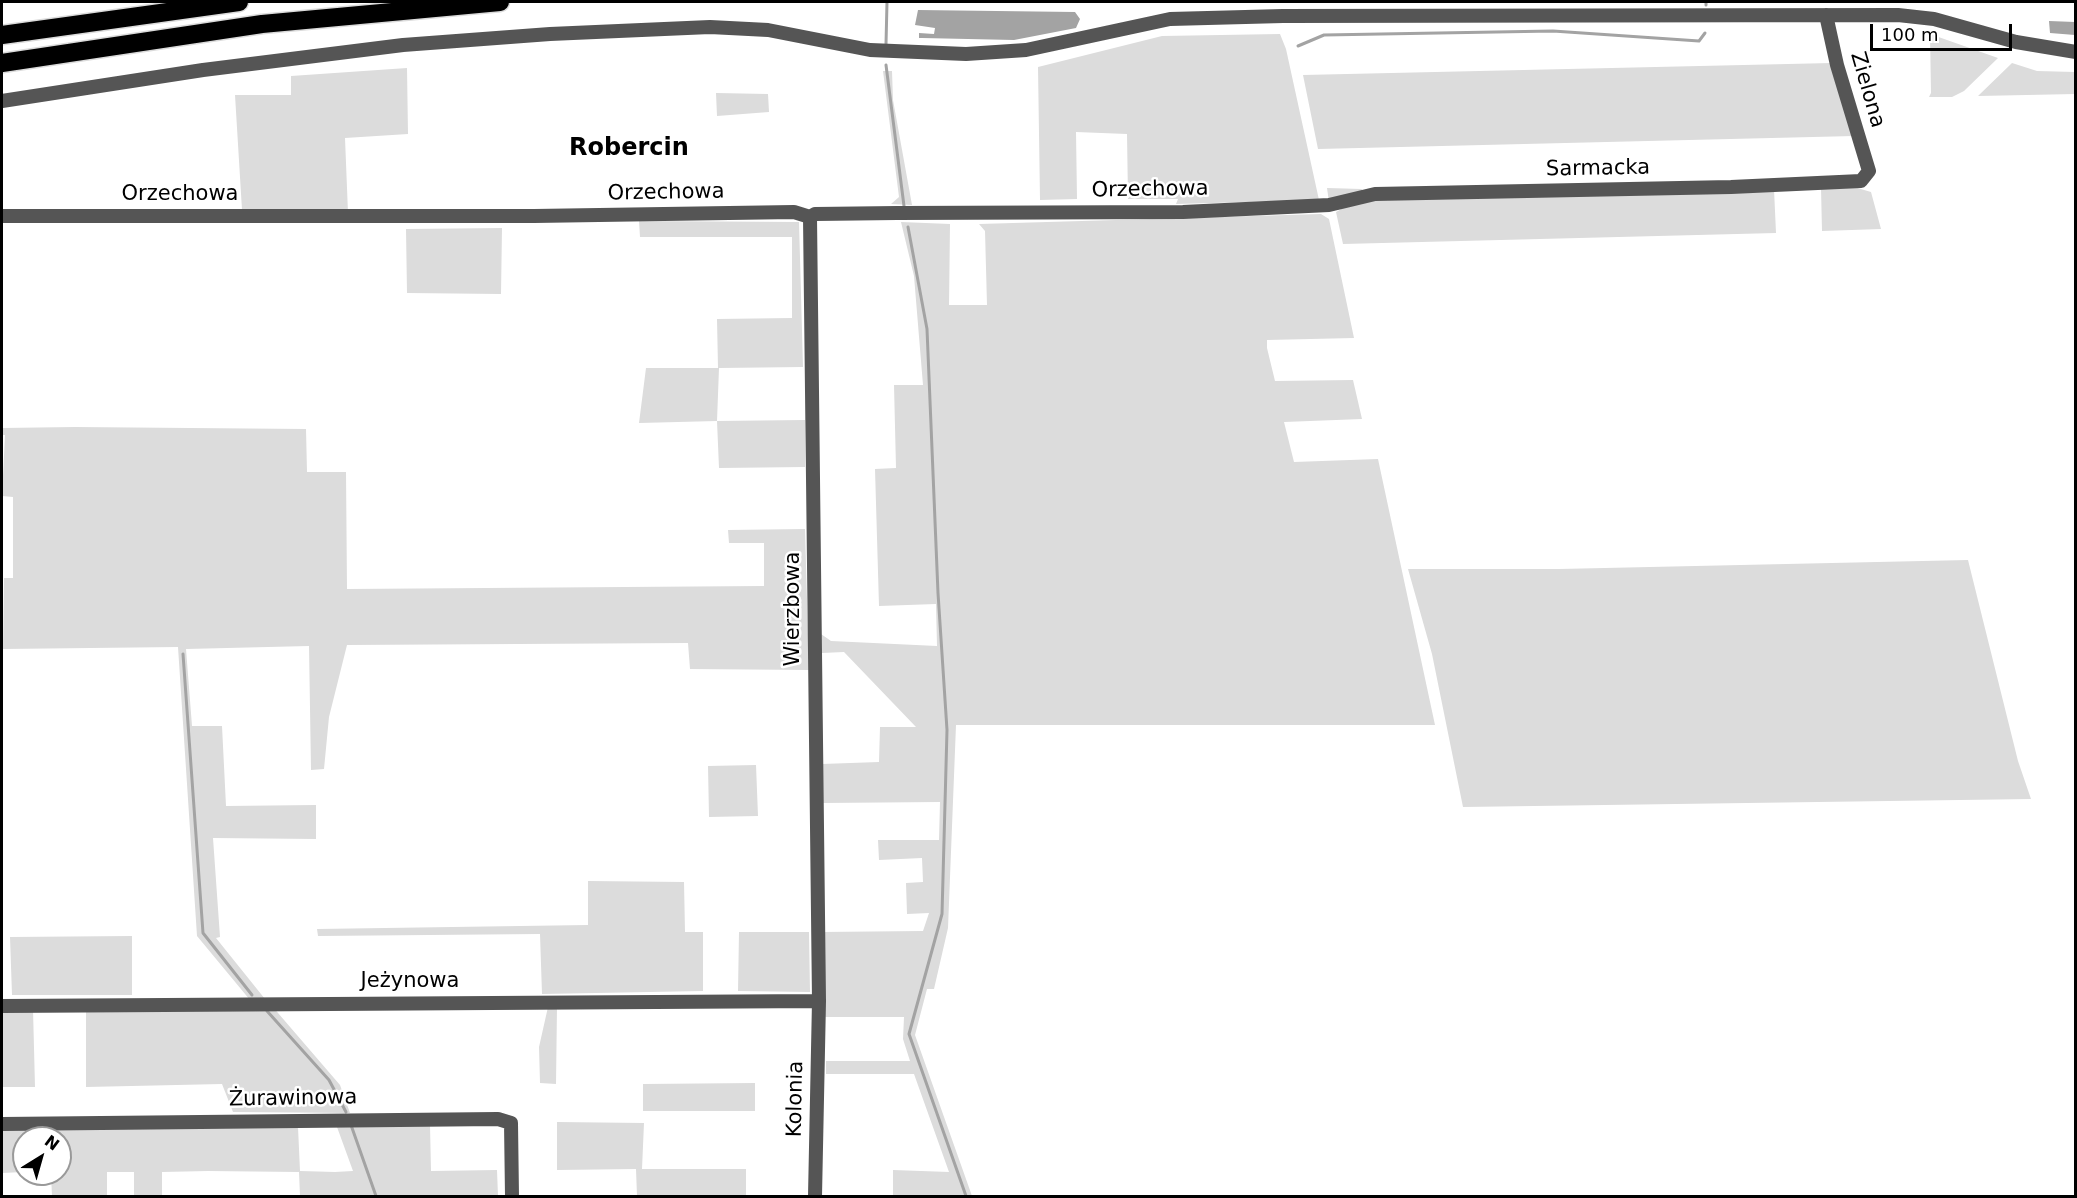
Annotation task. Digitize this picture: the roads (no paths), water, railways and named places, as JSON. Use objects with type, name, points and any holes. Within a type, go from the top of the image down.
[{"type":"highway","points":[[2,35],[239,2]]},
{"type":"highway","points":[[2,63],[262,24],[500,2]]},
{"type":"street","name":"Zielona","points":[[1826,15],[1837,65],[1869,171],[1867,175]]},
{"type":"street","points":[[2,101],[202,70],[349,51],[550,34],[646,29],[741,28],[785,32],[842,46],[870,50],[966,54],[1026,50],[1170,19],[1283,16],[1898,15],[1934,19],[2016,42],[2076,52]]},
{"type":"street","name":"Sarmacka","points":[[1329,205],[1375,194],[1731,187],[1861,181],[1867,175]]},
{"type":"street","name":"Orzechowa","points":[[2,216],[534,216],[794,212],[810,217],[815,214],[885,213],[1183,212],[1329,205]]},
{"type":"street","name":"Wierzbowa","points":[[810,217],[819,1001]]},
{"type":"street","name":"Jeżynowa","points":[[2,1006],[819,1001]]},
{"type":"street","name":"Kolonia","points":[[815,1197],[819,1001]]},
{"type":"street","name":"Żurawinowa","points":[[2,1124],[498,1119],[511,1123],[512,1197]]},
{"type":"waterway","points":[[886,44],[887,2]]},
{"type":"waterway","points":[[1298,46],[1324,35],[1553,31],[1699,41],[1705,33]]},
{"type":"waterway","points":[[886,65],[904,206]]},
{"type":"waterway","points":[[908,227],[927,329],[938,593],[947,730],[942,914],[909,1034],[966,1196]]},
{"type":"waterway","points":[[183,654],[203,933],[252,995]]},
{"type":"waterway","points":[[267,1011],[329,1080],[346,1112]]},
{"type":"waterway","points":[[351,1125],[376,1196]]},
{"type":"district","name":"Robercin","points":[[629,149]]}]
